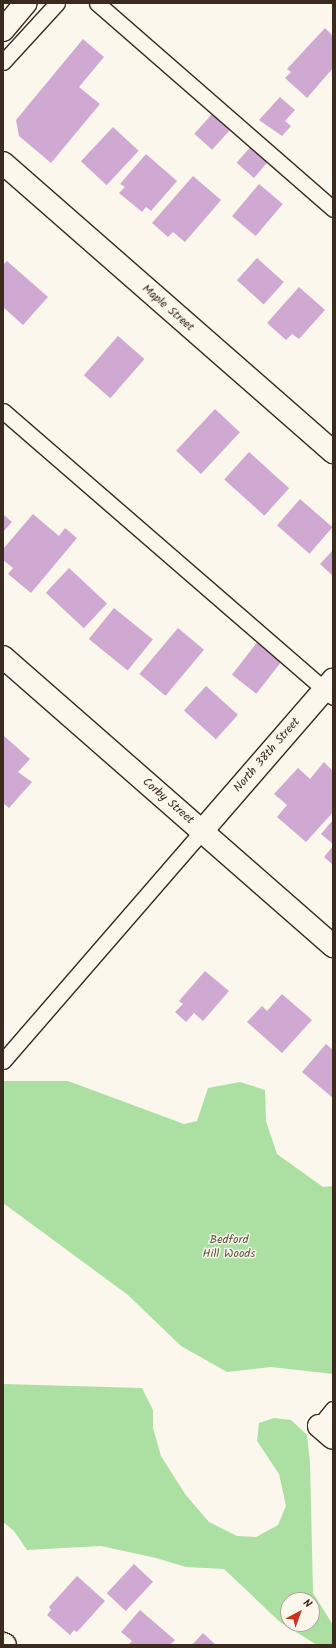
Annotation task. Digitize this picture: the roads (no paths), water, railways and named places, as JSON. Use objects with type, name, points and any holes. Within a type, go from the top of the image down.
[{"type":"street","name":"Maple Street","points":[[3,163],[333,452]]},
{"type":"street","name":"Corby Street","points":[[3,657],[333,946]]},
{"type":"street","name":"North 38th Street","points":[[202,831],[330,689]]},
{"type":"lane","points":[[3,62],[57,3]]},
{"type":"lane","points":[[97,3],[333,209]]},
{"type":"lane","points":[[15,16],[33,29]]},
{"type":"lane","points":[[3,411],[330,689]]},
{"type":"lane","points":[[3,1061],[202,831]]},
{"type":"lane","points":[[326,1432],[333,1409]]},
{"type":"park label","name":"Bedford Hill Woods","points":[[229,1247]]}]
